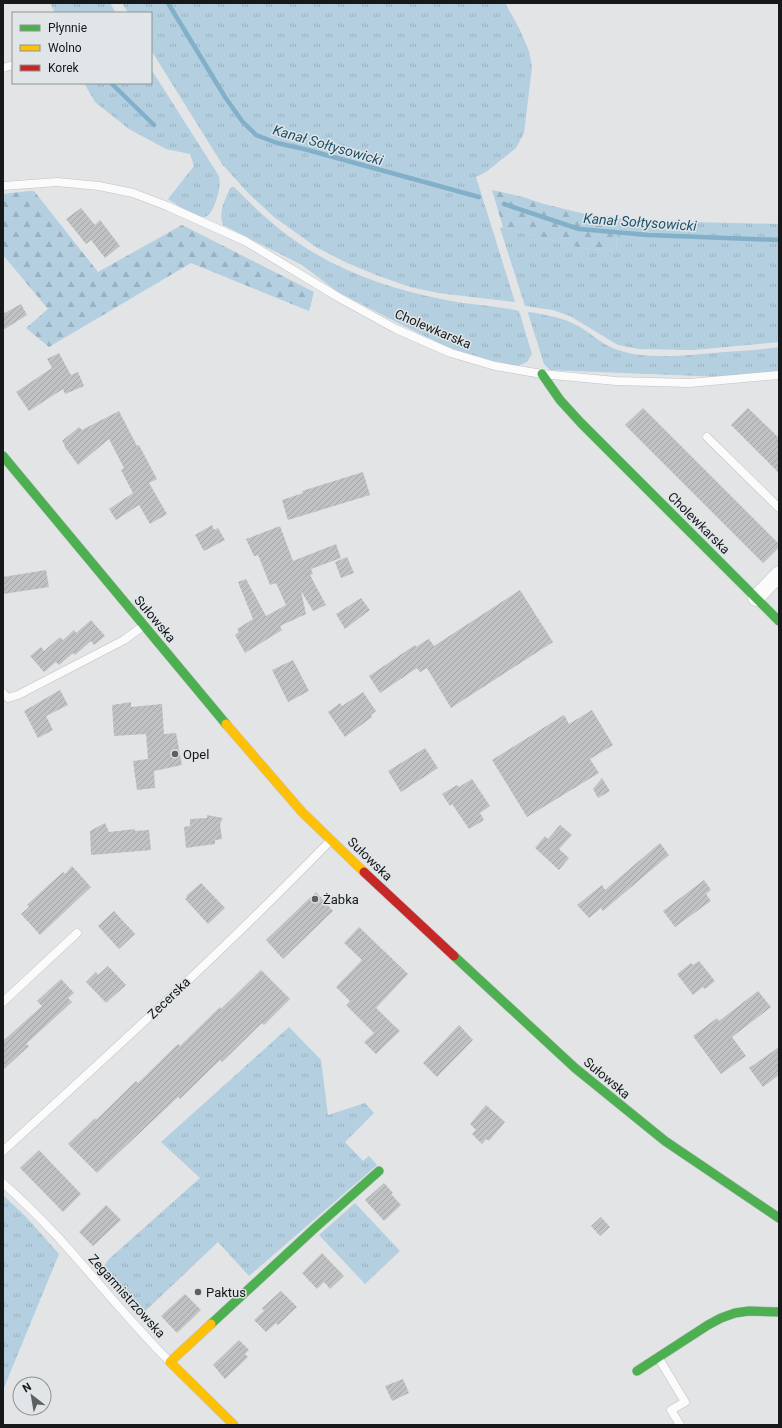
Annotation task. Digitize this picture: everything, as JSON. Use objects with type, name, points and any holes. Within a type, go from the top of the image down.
[{"type":"main road","name":"Cholewkarska","points":[[542,374],[551,388],[574,416],[779,621]]},
{"type":"main road","name":"Sułowska","points":[[3,456],[254,757],[302,812],[382,889],[575,1068],[665,1142],[779,1218]]},
{"type":"main road","points":[[170,1362],[379,1171]]},
{"type":"main road","points":[[637,1370],[721,1318],[735,1313],[749,1311],[779,1312]]},
{"type":"main road","name":"Zegarmistrzowska","points":[[170,1362],[234,1425]]},
{"type":"street","points":[[756,598],[779,574]]},
{"type":"lane","name":"Cholewkarska","points":[[3,186],[57,182],[99,186],[133,193],[167,206],[245,241],[338,297],[396,329],[459,355],[495,366],[542,374]]},
{"type":"lane","points":[[542,374],[616,381],[689,383],[779,375]]},
{"type":"lane","points":[[708,437],[779,508]]},
{"type":"lane","points":[[3,693],[8,698],[18,695],[124,640],[144,626]]},
{"type":"lane","name":"Zecerska","points":[[3,1152],[119,1046],[264,909],[332,840]]},
{"type":"lane","points":[[3,1002],[77,933]]},
{"type":"lane","name":"Zegarmistrzowska","points":[[3,1183],[58,1236],[115,1304],[170,1362]]},
{"type":"lane","points":[[658,1357],[685,1402],[671,1410],[680,1425]]},
{"type":"green space","points":[[50,3],[110,3],[115,12],[54,12]]},
{"type":"green space","points":[[122,3],[505,3],[519,28],[529,51],[532,67],[524,133],[516,148],[486,172],[476,177],[515,302],[438,293],[410,287],[345,262],[316,247],[274,217],[248,193],[222,164],[152,52],[152,12],[127,12]]},
{"type":"green space","points":[[152,71],[219,176],[220,180],[218,194],[210,213],[205,217],[197,216],[168,199],[194,166],[190,154],[166,149],[129,129],[95,102],[85,84],[152,84]]},
{"type":"green space","points":[[234,187],[261,214],[290,237],[309,250],[351,272],[395,288],[418,294],[451,301],[519,311],[532,354],[527,362],[518,366],[494,361],[449,348],[338,292],[302,265],[223,225],[221,215],[223,206],[230,188]]},
{"type":"green space","points":[[492,190],[585,214],[618,218],[616,251],[581,248],[503,227]]},
{"type":"green space","points":[[34,191],[98,272],[182,225],[314,292],[309,311],[191,263],[49,347],[26,328],[48,309],[3,255],[3,194]]},
{"type":"green space","points":[[618,218],[649,221],[779,224],[779,342],[693,350],[639,349],[618,345],[570,316],[553,310],[525,306],[500,228],[503,227],[581,248],[616,251]]},
{"type":"green space","points":[[528,313],[566,320],[583,329],[610,347],[627,353],[641,355],[683,356],[779,347],[779,371],[724,377],[550,370],[544,364]]},
{"type":"green space","points":[[289,1027],[321,1060],[328,1115],[365,1103],[374,1113],[345,1142],[363,1161],[369,1156],[377,1165],[249,1276],[218,1242],[141,1315],[136,1314],[100,1272],[109,1259],[200,1178],[161,1142]]},
{"type":"green space","points":[[3,1195],[27,1218],[59,1254],[3,1390]]},
{"type":"green space","points":[[355,1203],[400,1251],[365,1284],[319,1235]]},
{"type":"building","points":[[81,208],[95,225],[100,220],[120,246],[105,258],[91,240],[86,244],[66,219]]},
{"type":"building","points":[[21,304],[27,315],[3,330],[3,314]]},
{"type":"building","points":[[59,353],[71,375],[78,372],[84,386],[65,394],[63,389],[29,411],[16,392],[52,368],[47,359]]},
{"type":"building","points":[[643,408],[779,544],[779,547],[763,563],[625,425]]},
{"type":"building","points":[[748,408],[779,438],[779,473],[731,425]]},
{"type":"building","points":[[119,411],[137,446],[139,445],[157,479],[149,483],[167,514],[150,524],[139,505],[116,520],[109,509],[133,493],[121,470],[124,468],[109,439],[78,465],[62,441],[79,427],[82,430]]},
{"type":"building","points":[[363,472],[370,495],[288,520],[282,500],[303,493],[302,491]]},
{"type":"building","points":[[212,525],[214,530],[218,528],[225,540],[204,551],[195,535]]},
{"type":"building","points":[[280,526],[293,561],[336,544],[341,558],[311,569],[313,574],[310,575],[326,605],[313,611],[301,591],[306,614],[280,626],[282,630],[245,653],[235,635],[239,632],[237,629],[253,619],[238,582],[246,579],[266,616],[286,605],[276,583],[270,585],[258,555],[254,556],[246,539]]},
{"type":"building","points":[[347,557],[354,573],[341,578],[335,562]]},
{"type":"building","points":[[46,570],[49,587],[3,594],[3,577]]},
{"type":"building","points":[[520,590],[553,642],[451,708],[427,668],[420,672],[417,668],[380,693],[369,676],[415,645],[416,647],[429,639],[434,646]]},
{"type":"building","points":[[361,598],[370,610],[345,629],[336,614]]},
{"type":"building","points":[[91,620],[105,636],[94,645],[91,641],[75,655],[73,653],[59,665],[56,662],[44,672],[30,656],[41,647],[44,651],[60,637],[63,640],[74,630],[76,633]]},
{"type":"building","points":[[293,660],[309,691],[288,702],[272,670]]},
{"type":"building","points":[[60,690],[68,705],[46,716],[53,730],[38,738],[24,711]]},
{"type":"building","points":[[363,692],[376,711],[371,715],[372,717],[345,737],[328,712],[340,703],[342,706]]},
{"type":"building","points":[[131,702],[131,707],[162,704],[164,734],[176,733],[182,765],[154,771],[155,788],[137,790],[133,761],[148,759],[146,734],[114,736],[112,705]]},
{"type":"building","points":[[592,710],[613,745],[590,759],[599,773],[527,817],[492,760],[564,715],[569,724]]},
{"type":"building","points":[[425,748],[438,768],[401,792],[388,771]]},
{"type":"building","points":[[602,778],[610,791],[598,798],[593,789]]},
{"type":"building","points":[[472,779],[490,806],[480,813],[484,820],[469,829],[452,804],[450,806],[442,794],[457,785],[459,787]]},
{"type":"building","points":[[207,815],[223,818],[220,824],[222,839],[215,840],[215,844],[186,848],[184,827],[190,826],[190,819],[207,818]]},
{"type":"building","points":[[105,823],[109,832],[135,829],[135,831],[149,830],[151,850],[91,855],[90,831]]},
{"type":"building","points":[[560,825],[572,835],[559,849],[569,858],[559,870],[535,848],[545,836],[548,839]]},
{"type":"building","points":[[660,843],[669,855],[603,911],[601,908],[589,918],[577,905],[602,885],[605,890]]},
{"type":"building","points":[[72,866],[91,887],[40,935],[21,914],[29,907],[27,905],[63,872],[65,874]]},
{"type":"building","points":[[704,880],[711,890],[706,894],[711,901],[675,927],[663,911]]},
{"type":"building","points":[[201,883],[225,908],[208,924],[185,899],[187,897],[186,896]]},
{"type":"building","points":[[316,892],[333,911],[283,959],[266,940]]},
{"type":"building","points":[[114,911],[135,934],[119,949],[98,926]]},
{"type":"building","points":[[359,927],[408,974],[376,1008],[400,1031],[376,1054],[364,1042],[374,1033],[346,1005],[350,1001],[336,987],[362,960],[344,943]]},
{"type":"building","points":[[699,961],[715,981],[705,989],[703,987],[693,995],[677,974],[691,963],[693,965]]},
{"type":"building","points":[[108,966],[126,985],[106,1003],[86,982],[96,972],[98,975]]},
{"type":"building","points":[[261,970],[290,999],[264,1025],[262,1023],[222,1062],[220,1060],[180,1099],[178,1097],[97,1173],[68,1144],[95,1118],[96,1120],[136,1081],[138,1083],[178,1044],[180,1046]]},
{"type":"building","points":[[61,979],[74,993],[68,998],[72,1002],[26,1044],[29,1046],[3,1070],[3,1041],[42,1006],[37,1001]]},
{"type":"building","points":[[758,991],[771,1007],[732,1037],[746,1056],[721,1074],[693,1036],[717,1018],[719,1021]]},
{"type":"building","points":[[459,1025],[473,1040],[437,1077],[423,1063]]},
{"type":"building","points":[[779,1047],[779,1075],[763,1087],[749,1068]]},
{"type":"building","points":[[486,1105],[505,1122],[489,1141],[486,1139],[482,1144],[472,1134],[476,1130],[470,1124]]},
{"type":"building","points":[[39,1150],[81,1194],[63,1212],[20,1168]]},
{"type":"building","points":[[384,1183],[401,1205],[384,1221],[365,1200]]},
{"type":"building","points":[[106,1205],[121,1220],[93,1246],[79,1232]]},
{"type":"building","points":[[601,1217],[610,1227],[600,1236],[591,1226]]},
{"type":"building","points":[[322,1253],[344,1276],[330,1289],[324,1282],[317,1289],[302,1273]]},
{"type":"building","points":[[281,1291],[297,1307],[278,1325],[276,1323],[266,1332],[254,1320],[264,1311],[262,1308]]},
{"type":"building","points":[[185,1294],[201,1310],[177,1333],[161,1316]]},
{"type":"building","points":[[239,1340],[249,1350],[245,1354],[248,1357],[225,1379],[213,1365]]},
{"type":"building","points":[[403,1379],[409,1393],[392,1401],[385,1386]]},
{"type":"waterway","name":"Kanał Sołtysowicki","points":[[168,3],[225,97],[242,121],[256,135],[277,143],[479,197]]},
{"type":"waterway","points":[[112,84],[154,125]]},
{"type":"waterway","name":"Kanał Sołtysowicki","points":[[504,204],[579,229],[648,235],[779,240]]},
{"type":"traffic: fast","points":[[542,374],[560,400],[581,423],[779,621]]},
{"type":"traffic: fast","points":[[3,456],[226,724]]},
{"type":"traffic: fast","points":[[454,956],[575,1068],[665,1141],[779,1218]]},
{"type":"traffic: fast","points":[[211,1324],[379,1171]]},
{"type":"traffic: fast","points":[[637,1371],[721,1318],[735,1313],[749,1311],[779,1312]]},
{"type":"traffic: slow","points":[[226,724],[302,812],[364,872]]},
{"type":"traffic: slow","points":[[211,1324],[170,1362],[234,1425]]},
{"type":"traffic: jam","points":[[364,872],[454,956]]},
{"type":"place","name":"Opel","points":[[175,754]]},
{"type":"place","name":"Żabka","points":[[315,899]]},
{"type":"place","name":"Paktus","points":[[198,1292]]}]
